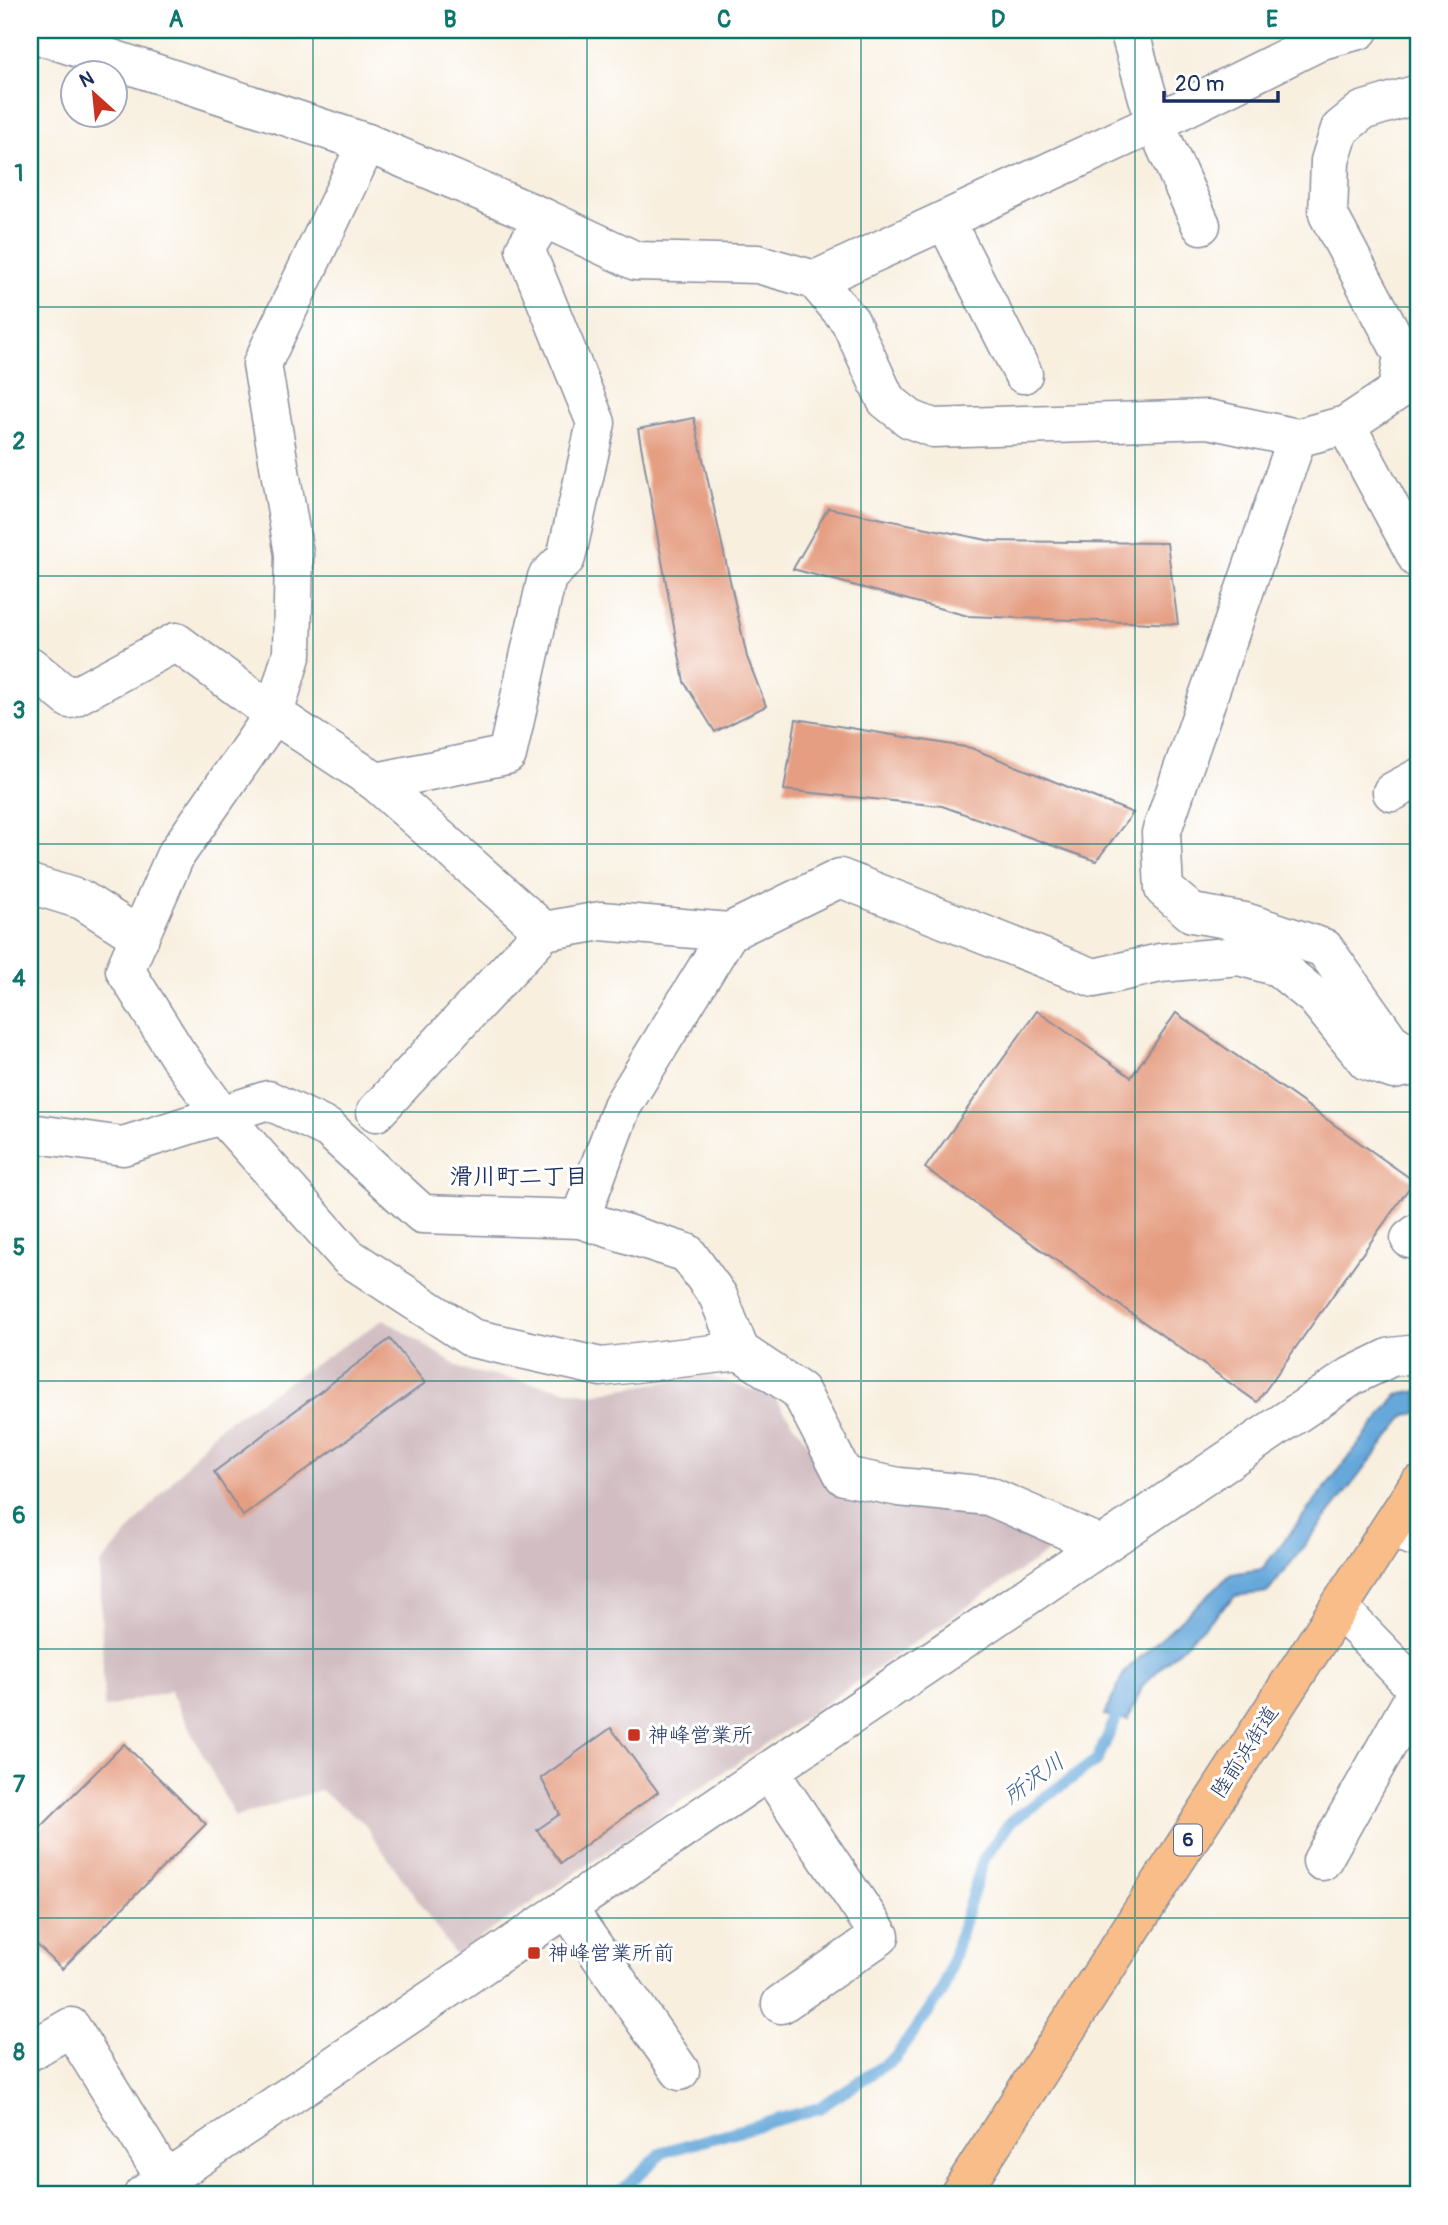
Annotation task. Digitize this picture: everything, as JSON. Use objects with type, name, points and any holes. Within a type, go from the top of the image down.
[{"type":"highway","name":"陸前浜街道","points":[[959,2195],[1339,1608],[1404,1534],[1418,1485]]},
{"type":"street","points":[[1129,30],[1155,123],[1200,225]]},
{"type":"street","points":[[815,280],[1155,123],[1322,40],[1359,30]]},
{"type":"street","points":[[30,33],[71,39],[368,144],[544,218],[636,261],[758,264],[815,280],[850,321],[886,400],[910,419],[933,428],[1208,419],[1297,438],[1346,425],[1397,391],[1403,355],[1328,215],[1330,161],[1340,129],[1362,111],[1418,94]]},
{"type":"street","points":[[368,144],[261,364],[294,554],[292,653],[274,714],[175,856],[125,971],[176,1052],[220,1114],[348,1257],[472,1338],[601,1367],[740,1351]]},
{"type":"street","points":[[376,782],[507,755],[547,578],[566,558],[596,423],[524,249],[544,218]]},
{"type":"street","points":[[945,220],[1023,374]]},
{"type":"street","points":[[1346,425],[1418,559]]},
{"type":"street","points":[[1297,438],[1161,833],[1164,889],[1192,914],[1245,922],[1324,948],[1390,1041],[1418,1063]]},
{"type":"street","points":[[30,666],[70,699],[176,642],[274,714],[376,782],[544,931]]},
{"type":"street","points":[[376,1112],[544,931],[601,921],[729,932],[840,878],[1094,978],[1160,963],[1239,956],[1278,967],[1315,997],[1367,1061],[1394,1070],[1418,1063]]},
{"type":"street","points":[[30,884],[82,900],[140,937]]},
{"type":"street","points":[[580,1219],[622,1106],[729,932]]},
{"type":"street","points":[[30,1133],[123,1146],[268,1100],[329,1129],[422,1214],[580,1219],[687,1253],[718,1296],[740,1351],[800,1391],[844,1476],[899,1488],[989,1496],[1101,1545]]},
{"type":"street","points":[[30,2051],[71,2027],[155,2188],[1352,1376],[1391,1357],[1418,1354]]},
{"type":"street","points":[[1322,1861],[1418,1689],[1339,1608]]},
{"type":"street","points":[[769,1771],[880,1936],[780,2004]]},
{"type":"street","points":[[567,1909],[680,2071]]},
{"type":"shaded area","points":[[384,1319],[463,1370],[590,1394],[706,1375],[774,1397],[849,1500],[988,1516],[1053,1535],[1049,1551],[455,1955],[363,1822],[320,1790],[235,1817],[170,1691],[104,1708],[100,1565],[218,1428]]},
{"type":"water","points":[[1418,1391],[1418,1413],[1406,1415],[1268,1592],[1235,1596],[1143,1685],[1128,1720],[1104,1715],[1125,1671],[1231,1574],[1262,1569],[1397,1395]]},
{"type":"building","points":[[694,418],[747,657],[766,706],[715,732],[684,682],[638,429]]},
{"type":"building","points":[[828,508],[992,541],[1167,543],[1178,624],[968,616],[793,569]]},
{"type":"building","points":[[796,719],[971,748],[1133,813],[1096,861],[942,806],[784,790]]},
{"type":"building","points":[[1037,1011],[1131,1077],[1176,1013],[1414,1181],[1257,1402],[925,1168]]},
{"type":"building","points":[[390,1339],[425,1383],[243,1516],[214,1472]]},
{"type":"building","points":[[611,1728],[658,1792],[561,1863],[537,1830],[560,1814],[541,1778]]},
{"type":"building","points":[[124,1744],[206,1824],[62,1969],[30,1938],[30,1838]]},
{"type":"waterway","name":"所沢川","points":[[617,2195],[663,2152],[819,2108],[895,2058],[943,1991],[983,1860],[1010,1822],[1097,1760],[1123,1703]]},
{"type":"place","name":"神峰営業所","points":[[634,1735]]},
{"type":"place","name":"神峰営業所前","points":[[534,1953]]},
{"type":"district","name":"滑川町二丁目","points":[[519,1176]]}]
